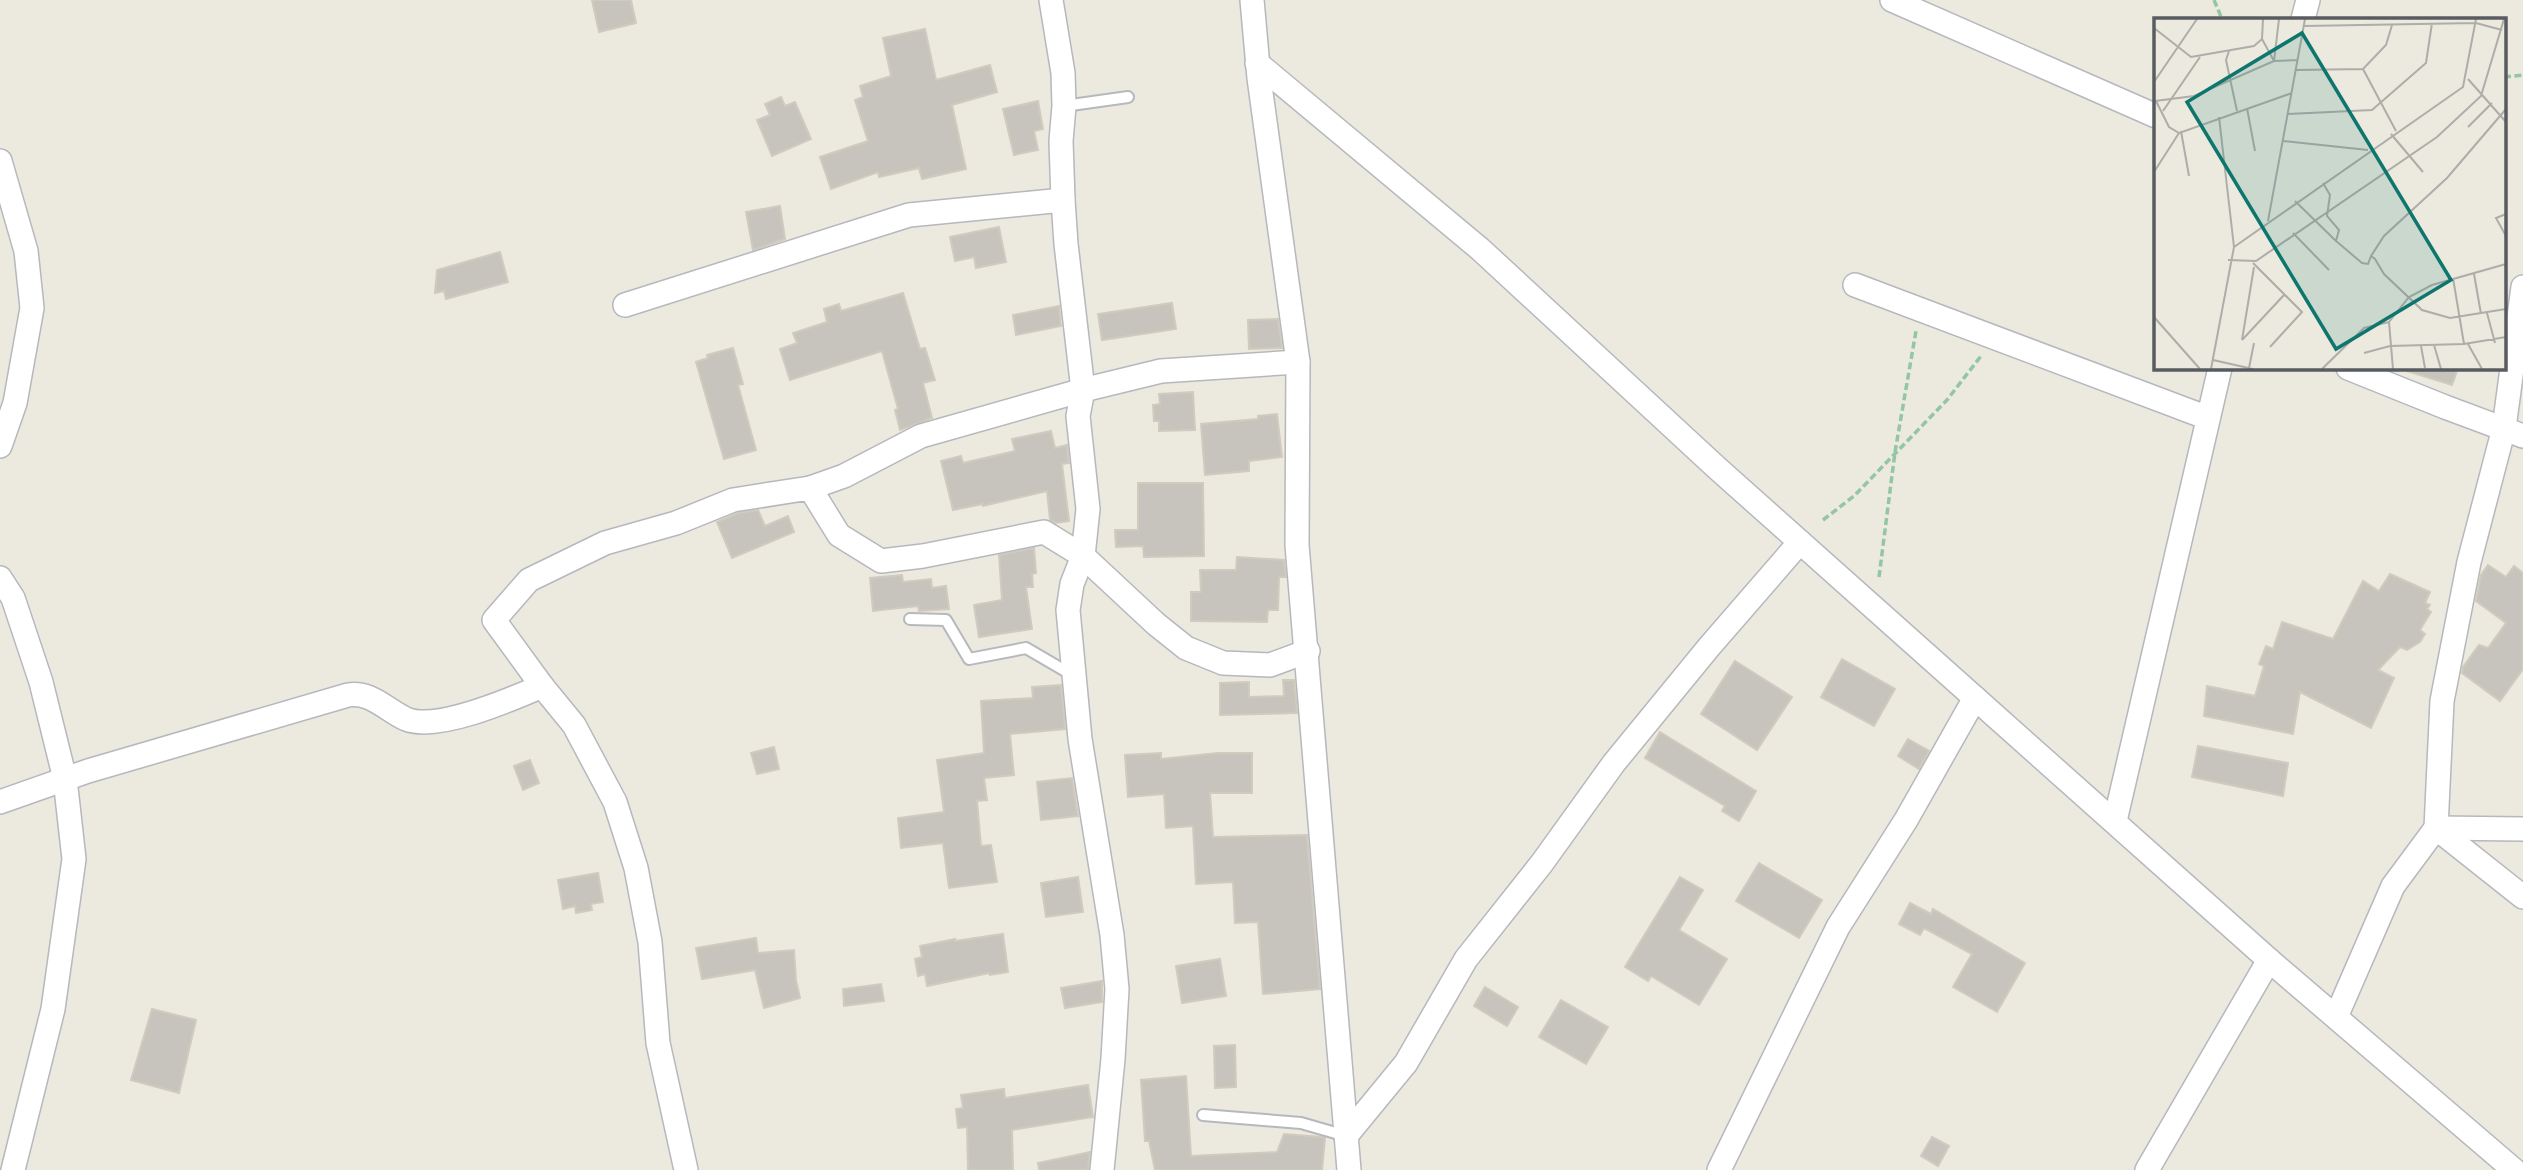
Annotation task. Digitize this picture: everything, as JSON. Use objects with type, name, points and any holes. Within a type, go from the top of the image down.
[{"type":"street","points":[[1051,0],[1063,73],[1063,200],[1083,390],[1078,416],[1088,509],[1083,556],[1072,584],[1068,610],[1080,739],[1112,935],[1117,989],[1113,1059],[1101,1170]]},
{"type":"street","points":[[1252,0],[1257,63],[1298,362],[1297,545],[1308,651],[1349,1170]]},
{"type":"street","points":[[1892,0],[2154,116]]},
{"type":"street","points":[[2303,18],[2308,0]]},
{"type":"street","points":[[1257,63],[1480,249],[1800,542],[2269,960],[2514,1170]]},
{"type":"street","points":[[0,161],[26,251],[32,307],[15,403],[0,446]]},
{"type":"street","points":[[625,305],[909,215],[1063,200]]},
{"type":"street","points":[[1855,285],[2208,418]]},
{"type":"street","points":[[2336,1017],[2393,886],[2436,828],[2442,701],[2469,562],[2513,432],[2523,287]]},
{"type":"street","points":[[686,1170],[658,1043],[650,942],[636,868],[615,802],[574,725],[494,620],[529,580],[605,543],[676,523],[733,500],[810,488],[844,476],[921,436],[1161,371],[1298,362]]},
{"type":"street","points":[[2115,821],[2220,369]]},
{"type":"street","points":[[2350,369],[2513,432]]},
{"type":"street","points":[[810,488],[839,535],[881,561],[923,556],[1044,532],[1083,556],[1186,648],[1223,663],[1247,664],[1270,664],[1308,651]]},
{"type":"street","points":[[1346,1136],[1406,1063],[1466,959],[1542,863],[1614,763],[1800,542]]},
{"type":"street","points":[[0,578],[13,598],[41,682],[65,779],[75,859],[53,1009],[13,1170]]},
{"type":"street","points":[[0,802],[65,779],[348,695],[362,693],[409,721],[441,721],[502,703],[542,686]]},
{"type":"street","points":[[1719,1170],[1838,927],[1906,820],[1975,698]]},
{"type":"street","points":[[2436,828],[2523,829]]},
{"type":"street","points":[[2436,828],[2523,897]]},
{"type":"street","points":[[2147,1170],[2269,960]]},
{"type":"lane","points":[[1064,106],[1128,97]]},
{"type":"lane","points":[[910,619],[946,620],[969,659],[1026,648],[1074,676]]},
{"type":"lane","points":[[1203,1115],[1301,1123],[1346,1136]]},
{"type":"path","points":[[2214,0],[2221,18]]},
{"type":"path","points":[[1879,576],[1895,452],[1916,331]]},
{"type":"path","points":[[1823,520],[1854,496],[1947,400],[1986,348]]},
{"type":"building","points":[[592,0],[631,0],[636,23],[599,32]]},
{"type":"building","points":[[925,29],[936,80],[990,65],[997,92],[952,105],[966,169],[922,179],[919,168],[879,177],[878,172],[831,189],[820,157],[868,141],[855,100],[863,97],[860,86],[891,76],[883,38]]},
{"type":"building","points":[[781,97],[785,106],[795,102],[811,139],[772,156],[757,120],[770,115],[765,104]]},
{"type":"building","points":[[1038,101],[1043,129],[1034,131],[1038,150],[1014,155],[1003,109]]},
{"type":"building","points":[[780,206],[785,239],[753,250],[746,212]]},
{"type":"building","points":[[999,227],[1006,262],[976,268],[974,257],[955,261],[950,237]]},
{"type":"building","points":[[500,252],[508,282],[446,299],[444,291],[435,293],[437,270]]},
{"type":"building","points":[[903,293],[920,349],[925,348],[935,380],[923,383],[932,418],[900,430],[895,410],[898,409],[882,351],[790,380],[780,349],[797,343],[793,333],[827,322],[824,309],[839,304],[841,311]]},
{"type":"building","points":[[1172,303],[1176,329],[1102,340],[1098,314]]},
{"type":"building","points":[[1059,306],[1061,326],[1016,335],[1013,315]]},
{"type":"building","points":[[1278,319],[1282,348],[1249,349],[1248,320]]},
{"type":"building","points":[[733,348],[743,384],[738,385],[756,450],[724,459],[696,362],[708,358],[707,355]]},
{"type":"building","points":[[2407,369],[2458,369],[2452,385]]},
{"type":"building","points":[[1193,392],[1195,430],[1159,431],[1159,421],[1154,421],[1153,405],[1160,404],[1159,394]]},
{"type":"building","points":[[1277,414],[1282,457],[1249,461],[1249,471],[1205,475],[1201,424],[1258,419],[1258,416]]},
{"type":"building","points":[[1051,431],[1055,448],[1067,445],[1069,463],[1062,464],[1069,521],[1056,523],[1050,520],[1047,491],[953,510],[941,461],[961,456],[963,463],[1015,451],[1012,439]]},
{"type":"building","points":[[1138,483],[1203,483],[1204,556],[1144,557],[1143,546],[1116,547],[1115,530],[1138,530]]},
{"type":"building","points":[[758,510],[765,526],[788,516],[794,532],[732,558],[717,522],[738,513]]},
{"type":"building","points":[[1034,548],[1036,573],[1032,574],[1033,587],[1026,587],[1032,629],[979,637],[974,605],[1002,600],[999,555]]},
{"type":"building","points":[[1237,557],[1284,560],[1286,577],[1279,577],[1278,610],[1268,610],[1267,622],[1191,621],[1191,592],[1201,592],[1200,570],[1236,570]]},
{"type":"building","points":[[2488,565],[2506,577],[2514,566],[2523,573],[2523,669],[2500,701],[2462,673],[2463,667],[2479,645],[2488,648],[2506,623],[2476,601],[2481,575]]},
{"type":"building","points":[[2390,574],[2430,592],[2425,603],[2430,605],[2427,609],[2431,612],[2420,630],[2425,634],[2420,642],[2407,650],[2400,647],[2378,670],[2394,678],[2371,728],[2300,692],[2293,734],[2204,716],[2207,686],[2255,696],[2264,666],[2259,664],[2266,646],[2273,649],[2282,622],[2333,639],[2363,581],[2379,591]]},
{"type":"building","points":[[902,575],[903,582],[931,579],[932,588],[946,586],[949,609],[919,611],[918,606],[873,611],[870,578]]},
{"type":"building","points":[[1842,659],[1895,689],[1874,726],[1821,697]]},
{"type":"building","points":[[1735,661],[1792,697],[1757,750],[1701,714]]},
{"type":"building","points":[[1283,680],[1294,680],[1297,713],[1220,715],[1220,683],[1249,682],[1249,697],[1284,696]]},
{"type":"building","points":[[1061,685],[1065,729],[1010,734],[1014,775],[984,778],[987,800],[977,801],[981,846],[991,845],[997,882],[949,888],[943,843],[901,848],[898,818],[944,812],[937,760],[984,753],[981,701],[1033,698],[1032,687]]},
{"type":"building","points":[[1660,732],[1756,791],[1739,821],[1722,811],[1725,806],[1645,758]]},
{"type":"building","points":[[1908,739],[1929,751],[1919,769],[1898,756]]},
{"type":"building","points":[[2198,746],[2288,763],[2283,796],[2192,777]]},
{"type":"building","points":[[774,747],[779,769],[757,774],[751,753]]},
{"type":"building","points":[[1161,753],[1161,759],[1218,753],[1252,753],[1252,793],[1210,793],[1213,837],[1307,835],[1320,989],[1263,994],[1258,922],[1235,923],[1233,882],[1196,884],[1193,826],[1166,828],[1164,794],[1128,797],[1125,755]]},
{"type":"building","points":[[530,760],[539,783],[523,790],[514,766]]},
{"type":"building","points":[[1072,778],[1078,816],[1041,820],[1037,782]]},
{"type":"building","points":[[1759,863],[1822,900],[1799,938],[1736,901]]},
{"type":"building","points":[[598,873],[603,902],[591,904],[592,910],[576,913],[575,906],[563,909],[558,880]]},
{"type":"building","points":[[1078,877],[1083,912],[1046,917],[1041,883]]},
{"type":"building","points":[[1680,877],[1703,890],[1679,930],[1727,959],[1699,1005],[1651,976],[1648,981],[1625,967]]},
{"type":"building","points":[[1910,903],[1931,914],[1933,909],[2025,963],[1997,1012],[1953,987],[1972,954],[1924,928],[1920,935],[1899,924]]},
{"type":"building","points":[[1003,934],[1008,972],[989,973],[927,986],[925,974],[918,976],[915,959],[922,957],[920,946]]},
{"type":"building","points":[[756,938],[758,953],[794,950],[800,998],[764,1008],[755,970],[702,979],[696,948]]},
{"type":"building","points":[[1220,959],[1226,996],[1182,1003],[1176,966]]},
{"type":"building","points":[[1102,981],[1102,1002],[1065,1008],[1061,988]]},
{"type":"building","points":[[881,984],[884,1001],[844,1006],[843,989]]},
{"type":"building","points":[[1485,987],[1518,1007],[1507,1026],[1474,1006]]},
{"type":"building","points":[[1561,1000],[1608,1027],[1586,1064],[1539,1037]]},
{"type":"building","points":[[152,1009],[196,1020],[179,1093],[131,1080]]},
{"type":"building","points":[[1235,1045],[1236,1087],[1215,1088],[1214,1046]]},
{"type":"building","points":[[1186,1076],[1191,1156],[1277,1152],[1284,1134],[1322,1137],[1325,1138],[1322,1170],[1155,1170],[1149,1141],[1145,1141],[1141,1080]]},
{"type":"building","points":[[1088,1085],[1093,1117],[1012,1130],[1013,1170],[968,1170],[967,1127],[958,1128],[956,1109],[963,1108],[961,1095],[1004,1089],[1005,1098]]},
{"type":"building","points":[[1932,1137],[1949,1146],[1938,1166],[1921,1156]]},
{"type":"building","points":[[1090,1152],[1088,1170],[1039,1170],[1038,1163]]}]
